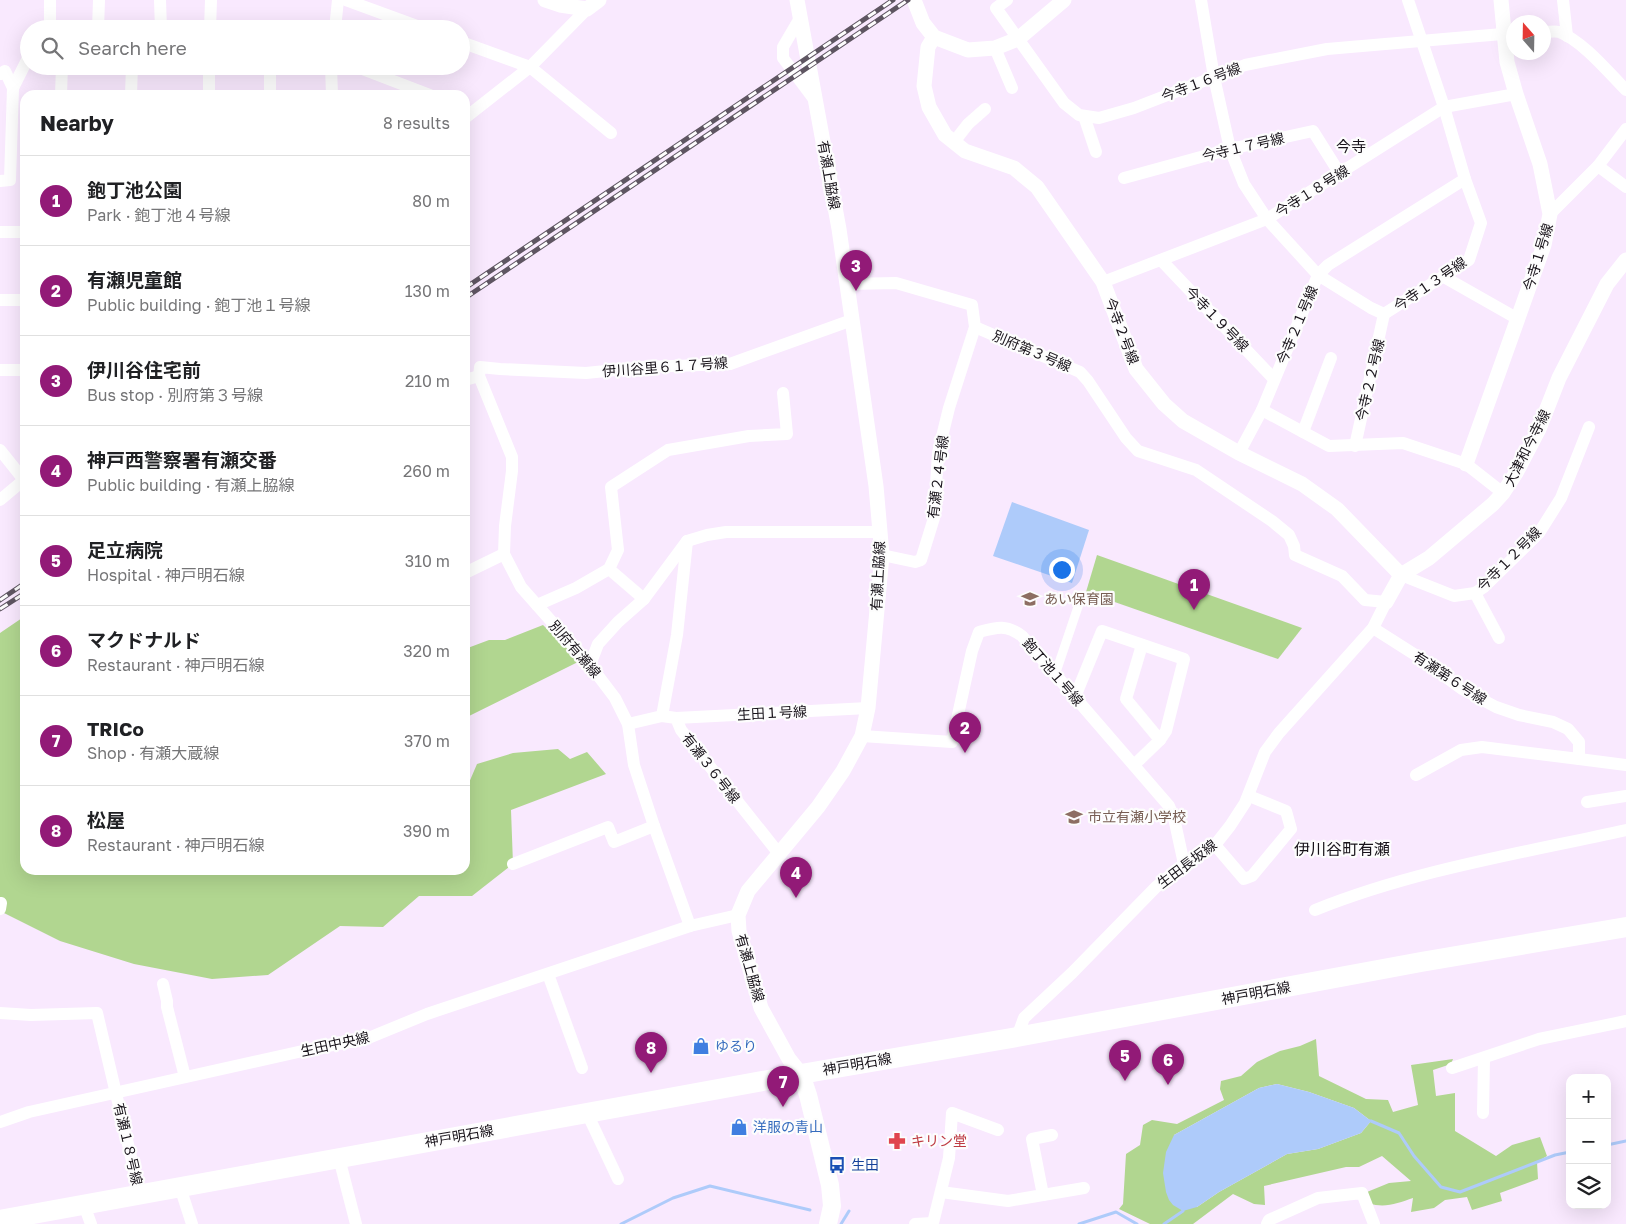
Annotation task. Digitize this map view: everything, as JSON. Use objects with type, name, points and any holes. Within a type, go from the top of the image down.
[{"type":"main road","name":"神戸明石線","points":[[0,1220],[801,1074],[1017,1037],[1421,962],[1626,927]]},
{"type":"main road","points":[[801,1074],[830,1185],[832,1206],[828,1224]]},
{"type":"street","points":[[50,0],[50,20]]},
{"type":"street","points":[[98,0],[98,20]]},
{"type":"street","points":[[160,0],[161,20]]},
{"type":"street","points":[[210,20],[211,0]]},
{"type":"street","points":[[336,20],[338,0]]},
{"type":"street","points":[[346,0],[400,20]]},
{"type":"street","points":[[545,0],[560,5],[593,5]]},
{"type":"street","name":"有瀬上脇線","points":[[797,0],[839,229],[876,486],[882,555],[868,708],[862,736],[843,771],[818,807],[780,855],[748,891],[738,915],[739,931],[761,1008],[788,1059],[801,1074]]},
{"type":"street","points":[[914,0],[924,23],[934,37],[968,50],[995,48],[1018,39],[1064,0]]},
{"type":"street","points":[[1007,0],[996,8],[1064,103],[1079,115],[1084,116],[1096,152]]},
{"type":"street","name":"今寺１３号線","points":[[1201,0],[1214,77],[1230,149],[1244,184],[1267,219],[1318,275],[1384,314],[1469,260],[1481,223],[1465,179],[1444,106],[1408,0]]},
{"type":"street","name":"今寺１号線","points":[[1501,0],[1506,21]]},
{"type":"street","points":[[1563,0],[1567,36]]},
{"type":"street","points":[[470,112],[530,67],[593,5]]},
{"type":"street","points":[[800,18],[783,48],[783,58],[816,102]]},
{"type":"street","points":[[1551,31],[1557,31],[1567,36],[1590,54],[1626,90]]},
{"type":"street","name":"今寺１６号線","points":[[1084,116],[1099,118],[1134,108],[1245,65],[1327,49],[1506,33]]},
{"type":"street","name":"今寺２号線","points":[[934,37],[928,48],[924,86],[928,107],[945,135],[965,151],[1014,168],[1037,187],[1102,282],[1136,369],[1148,386],[1164,404],[1184,421],[1239,453],[1302,484],[1337,509],[1401,575]]},
{"type":"street","points":[[470,45],[530,67],[611,134]]},
{"type":"street","points":[[995,48],[1012,88]]},
{"type":"street","name":"今寺１号線","points":[[1466,464],[1544,245],[1550,214],[1540,164],[1516,94],[1507,60]]},
{"type":"street","points":[[0,74],[5,71],[13,88]]},
{"type":"street","points":[[0,181],[10,180],[13,88],[20,74]]},
{"type":"street","points":[[60,90],[61,75]]},
{"type":"street","points":[[132,75],[132,90]]},
{"type":"street","points":[[209,75],[209,90]]},
{"type":"street","points":[[270,75],[270,90]]},
{"type":"street","points":[[331,75],[332,90]]},
{"type":"street","points":[[378,75],[417,90]]},
{"type":"street","name":"今寺１８号線","points":[[1102,282],[1267,219],[1444,106],[1516,94]]},
{"type":"street","points":[[954,142],[968,124],[986,110]]},
{"type":"street","points":[[1550,214],[1598,166],[1626,129]]},
{"type":"street","name":"今寺１７号線","points":[[1124,178],[1230,149],[1313,131],[1340,174]]},
{"type":"street","points":[[1598,166],[1626,187]]},
{"type":"street","name":"今寺２１号線","points":[[1239,453],[1262,410],[1318,275],[1328,265],[1465,179]]},
{"type":"street","points":[[0,232],[20,232]]},
{"type":"street","name":"今寺１９号線","points":[[1161,260],[1274,379]]},
{"type":"street","name":"大津和今寺線","points":[[1386,602],[1401,575],[1429,558],[1493,504],[1503,492],[1516,473],[1539,429],[1559,378],[1606,284],[1626,260]]},
{"type":"street","points":[[1444,277],[1518,319]]},
{"type":"street","name":"別府第３号線","points":[[847,284],[896,283],[972,305],[976,327],[1080,372],[1126,438],[1138,451],[1196,470],[1272,521],[1289,535],[1294,546],[1295,555],[1342,576],[1366,600],[1386,602]]},
{"type":"street","points":[[0,300],[20,300]]},
{"type":"street","name":"今寺２２号線","points":[[1355,446],[1384,314]]},
{"type":"street","name":"伊川谷里６１７号線","points":[[479,376],[480,367],[586,373],[644,367],[730,364],[852,320]]},
{"type":"street","name":"有瀬２４号線","points":[[882,555],[915,562],[922,560],[934,518],[938,453],[949,408],[976,327]]},
{"type":"street","points":[[1303,432],[1331,358]]},
{"type":"street","points":[[0,370],[20,370]]},
{"type":"street","points":[[470,379],[479,376]]},
{"type":"street","name":"別府有瀬線","points":[[479,376],[512,457],[504,554],[521,587],[590,665],[615,698],[628,724],[634,765],[690,926]]},
{"type":"street","points":[[537,605],[576,588],[609,569],[618,550],[611,488],[668,450],[749,436],[787,434],[783,393]]},
{"type":"street","points":[[1262,410],[1329,446],[1404,444],[1466,464],[1503,492]]},
{"type":"street","name":"今寺１２号線","points":[[1401,575],[1454,596],[1475,593],[1484,587],[1539,533],[1561,498],[1589,427]]},
{"type":"street","points":[[0,450],[20,474]]},
{"type":"street","points":[[0,500],[20,484]]},
{"type":"street","points":[[590,665],[598,644],[618,622],[644,599],[687,542],[707,535],[726,532],[880,532]]},
{"type":"street","points":[[662,716],[677,635],[687,542]]},
{"type":"street","points":[[470,571],[504,554]]},
{"type":"street","points":[[609,569],[644,599]]},
{"type":"street","points":[[1475,593],[1499,638]]},
{"type":"street","points":[[1055,675],[1081,598]]},
{"type":"street","name":"生田長坂線","points":[[1017,1037],[1024,1018],[1072,973],[1156,887],[1184,864],[1215,845],[1249,796],[1265,752],[1279,732],[1373,628],[1386,602]]},
{"type":"street","name":"鉋丁池１号線","points":[[862,736],[952,742],[972,651],[979,632],[997,627],[1013,629],[1022,636],[1169,806],[1174,818],[1184,864]]},
{"type":"street","name":"有瀬第６号線","points":[[1373,628],[1462,688],[1496,707],[1519,715],[1553,722],[1568,729],[1579,742],[1578,759]]},
{"type":"street","points":[[1075,697],[1102,632],[1184,660],[1166,731],[1160,740],[1134,765]]},
{"type":"street","points":[[1142,645],[1126,699],[1160,740]]},
{"type":"street","name":"生田１号線","points":[[676,718],[868,708]]},
{"type":"street","name":"有瀬３６号線","points":[[628,724],[662,716],[676,718],[682,730],[780,855]]},
{"type":"street","points":[[1416,775],[1461,750],[1482,748],[1626,765]]},
{"type":"street","points":[[1215,845],[1244,879],[1252,876],[1291,829],[1286,811],[1249,796]]},
{"type":"street","points":[[1587,802],[1626,796]]},
{"type":"street","points":[[513,864],[608,827],[614,842],[654,826]]},
{"type":"street","points":[[1316,910],[1352,895],[1417,876],[1626,830]]},
{"type":"street","name":"生田中央線","points":[[0,1122],[29,1112],[316,1048],[366,1039],[427,1014],[690,926],[738,915]]},
{"type":"street","points":[[548,974],[582,1068]]},
{"type":"street","points":[[163,984],[185,1078]]},
{"type":"street","name":"有瀬１８号線","points":[[0,1012],[31,1015],[97,1013],[140,1194]]},
{"type":"street","points":[[1452,1068],[1539,1039],[1626,1020]]},
{"type":"street","points":[[1483,1113],[1484,1058]]},
{"type":"street","points":[[587,1113],[618,1179]]},
{"type":"street","points":[[916,1224],[933,1223],[949,1158],[952,1114],[998,1130]]},
{"type":"street","points":[[1043,1195],[1032,1139],[1052,1135]]},
{"type":"street","points":[[339,1158],[356,1224]]},
{"type":"street","points":[[180,1187],[192,1224]]},
{"type":"street","points":[[941,1192],[1008,1201],[1084,1188]]},
{"type":"street","points":[[1268,1222],[1318,1198],[1362,1192],[1374,1224]]},
{"type":"street","points":[[84,1205],[91,1224]]},
{"type":"green space","points":[[1097,555],[1302,628],[1278,659],[1086,592]]},
{"type":"green space","points":[[20,619],[20,875],[470,875],[470,780],[477,764],[513,753],[558,749],[570,759],[587,752],[606,774],[511,810],[513,864],[472,896],[419,896],[383,927],[340,926],[268,975],[212,979],[134,964],[60,941],[0,911],[0,633]]},
{"type":"green space","points":[[543,625],[580,661],[470,716],[470,647],[489,640],[505,640]]},
{"type":"green space","points":[[1316,1039],[1319,1076],[1366,1099],[1388,1100],[1393,1112],[1418,1105],[1411,1065],[1453,1059],[1451,1064],[1433,1070],[1436,1096],[1455,1093],[1455,1131],[1496,1156],[1512,1145],[1540,1137],[1547,1156],[1537,1162],[1538,1179],[1500,1193],[1502,1201],[1472,1210],[1467,1197],[1445,1200],[1434,1208],[1411,1212],[1413,1198],[1386,1205],[1369,1203],[1367,1192],[1389,1183],[1411,1181],[1382,1156],[1359,1167],[1346,1167],[1264,1186],[1265,1205],[1254,1204],[1233,1194],[1193,1224],[1150,1224],[1119,1209],[1123,1204],[1126,1154],[1140,1145],[1143,1125],[1152,1120],[1177,1124],[1224,1100],[1220,1089],[1221,1081],[1241,1076],[1257,1062],[1280,1051],[1300,1046]],"holes":[[[1277,1084],[1309,1092],[1354,1108],[1371,1121],[1361,1133],[1318,1149],[1287,1154],[1219,1192],[1197,1207],[1174,1135],[1259,1088]]]},
{"type":"water","points":[[1012,502],[1089,530],[1072,583],[993,556]]},
{"type":"water","points":[[1277,1084],[1309,1092],[1354,1108],[1371,1121],[1361,1133],[1318,1149],[1287,1154],[1219,1192],[1197,1207],[1183,1211],[1173,1205],[1166,1192],[1163,1173],[1166,1152],[1174,1135],[1259,1088]]},
{"type":"waterway","points":[[1367,1121],[1399,1133],[1414,1156],[1441,1187],[1460,1192],[1555,1155],[1566,1153]]},
{"type":"waterway","points":[[1611,1144],[1626,1141]]},
{"type":"waterway","points":[[621,1224],[673,1198],[710,1186],[810,1210]]},
{"type":"waterway","points":[[1164,1224],[1183,1211],[1183,1208]]},
{"type":"waterway","points":[[841,1224],[849,1211]]},
{"type":"waterway","points":[[1079,1224],[1116,1212],[1137,1224]]},
{"type":"railway","points":[[470,285],[893,0]]},
{"type":"railway","points":[[470,295],[908,0]]},
{"type":"railway","points":[[0,600],[20,586]]},
{"type":"railway","points":[[0,609],[20,596]]},
{"type":"place","name":"伊川谷住宅前","points":[[856,291]]},
{"type":"place","name":"あい保育園","points":[[1030,599]]},
{"type":"place","name":"鉋丁池公園","points":[[1194,610]]},
{"type":"place","name":"有瀬児童館","points":[[965,753]]},
{"type":"place","name":"市立有瀬小学校","points":[[1074,817]]},
{"type":"place","name":"神戸西警察署有瀬交番","points":[[796,898]]},
{"type":"place","name":"ゆるり","points":[[701,1046]]},
{"type":"place","name":"松屋","points":[[651,1073]]},
{"type":"place","name":"足立病院","points":[[1125,1081]]},
{"type":"place","name":"マクドナルド","points":[[1168,1085]]},
{"type":"place","name":"TRICo","points":[[783,1107]]},
{"type":"place","name":"洋服の青山","points":[[739,1127]]},
{"type":"place","name":"キリン堂","points":[[897,1141]]},
{"type":"place","name":"生田","points":[[837,1165]]},
{"type":"district","name":"今寺","points":[[1351,147]]},
{"type":"district","name":"伊川谷町有瀬","points":[[1342,849]]}]
